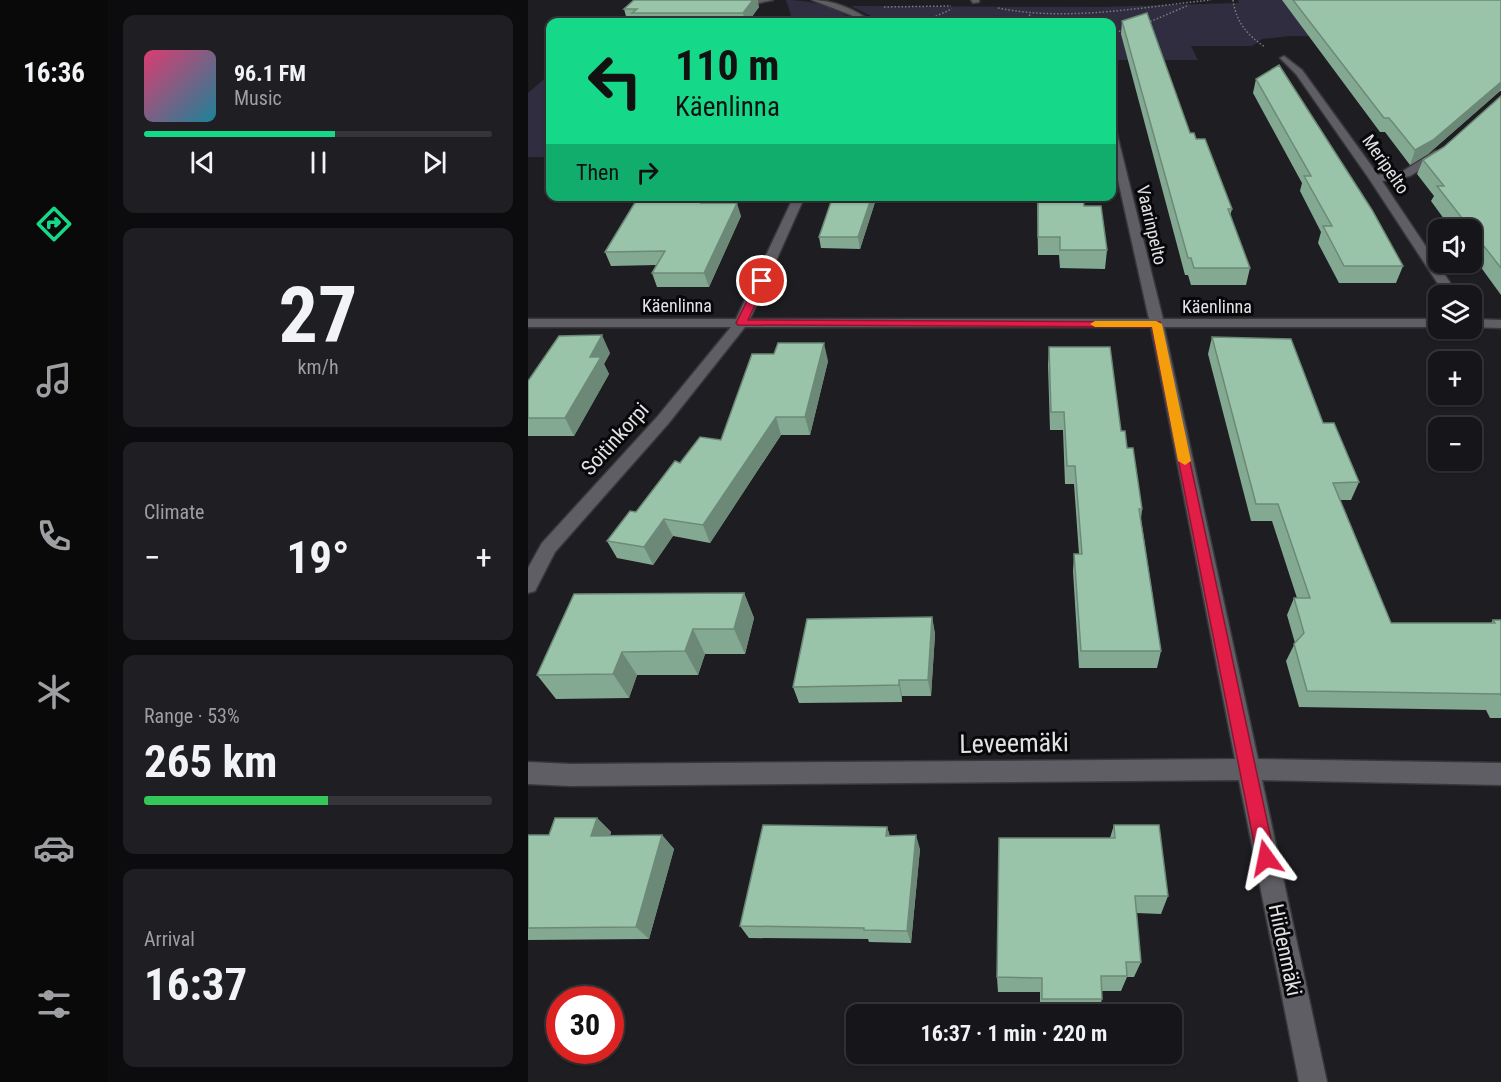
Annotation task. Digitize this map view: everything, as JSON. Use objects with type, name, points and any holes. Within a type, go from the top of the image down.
[{"type":"street","points":[[722,6],[753,4],[769,0]]},
{"type":"street","points":[[816,0],[860,18]]},
{"type":"street","name":"Meripelto","points":[[1284,58],[1299,72],[1446,285]]},
{"type":"street","points":[[1375,180],[1406,174],[1433,159],[1450,143]]},
{"type":"street","name":"Vaarinpelto","points":[[1116,151],[1156,324]]},
{"type":"street","name":"Soitinkorpi","points":[[528,586],[548,548],[663,420],[741,323],[798,201]]},
{"type":"street","name":"Käenlinna","points":[[528,323],[1428,323]]},
{"type":"street","points":[[1482,323],[1501,324]]},
{"type":"street","name":"Hiidenmäki","points":[[1156,324],[1313,1082]]},
{"type":"street","name":"Leveemäki","points":[[528,773],[583,775],[1248,769],[1501,774]]},
{"type":"path","points":[[1023,13],[1068,14],[1211,0]]},
{"type":"path","points":[[1233,0],[1241,26],[1250,37],[1284,58]]},
{"type":"path","points":[[932,18],[975,1]]},
{"type":"path","points":[[1142,25],[1192,3]]},
{"type":"path","points":[[834,6],[983,5],[1036,18]]},
{"type":"path","points":[[1116,32],[1133,28]]},
{"type":"shaded area","points":[[786,0],[822,5],[849,18],[789,18],[791,15]]},
{"type":"shaded area","points":[[1238,0],[1501,0],[1501,25],[1457,37],[1290,36],[1262,39],[1252,46],[1191,46],[1198,60],[1116,60],[1116,18],[873,18],[851,6],[1100,7],[1239,3]]},
{"type":"shaded area","points":[[546,77],[546,157],[528,157],[528,93]]},
{"type":"building","points":[[634,0],[753,0],[743,13],[632,13],[637,9],[624,9]]},
{"type":"building","points":[[1293,0],[1501,0],[1501,82],[1433,140],[1415,150],[1389,118],[1384,118]]},
{"type":"building","points":[[1147,13],[1190,133],[1194,133],[1196,139],[1205,139],[1232,209],[1228,209],[1250,268],[1194,268],[1191,258],[1188,258],[1122,21]]},
{"type":"building","points":[[1279,65],[1372,210],[1403,266],[1344,266],[1323,226],[1332,226],[1304,176],[1311,176],[1256,79]]},
{"type":"building","points":[[1501,96],[1501,268],[1482,244],[1482,219],[1463,219],[1437,186],[1444,186],[1423,160],[1444,147]]},
{"type":"building","points":[[636,201],[737,203],[704,273],[652,273],[665,251],[605,252]]},
{"type":"building","points":[[831,201],[870,201],[858,237],[819,237]]},
{"type":"building","points":[[1038,201],[1084,201],[1084,206],[1101,206],[1107,250],[1060,250],[1060,237],[1038,237]]},
{"type":"building","points":[[602,335],[590,357],[601,357],[565,418],[528,418],[528,381],[559,336]]},
{"type":"building","points":[[1212,337],[1291,339],[1323,423],[1334,423],[1359,482],[1333,483],[1391,623],[1495,623],[1493,620],[1501,620],[1501,696],[1500,694],[1307,691],[1294,644],[1304,633],[1294,598],[1310,598],[1278,504],[1256,504]]},
{"type":"building","points":[[778,343],[824,343],[805,417],[776,417],[703,525],[664,519],[644,547],[607,541],[630,511],[636,512],[675,461],[680,463],[700,437],[721,440],[752,354],[774,354]]},
{"type":"building","points":[[1049,347],[1110,347],[1121,431],[1125,431],[1127,448],[1133,448],[1142,509],[1139,509],[1161,651],[1081,651],[1074,554],[1082,554],[1075,466],[1067,466],[1064,412],[1051,412]]},
{"type":"building","points":[[744,593],[734,629],[693,629],[685,651],[622,652],[613,674],[537,675],[574,594]]},
{"type":"building","points":[[932,617],[928,680],[899,680],[899,685],[793,687],[807,619]]},
{"type":"building","points":[[555,818],[597,818],[591,836],[662,835],[636,927],[528,928],[528,835],[549,835]]},
{"type":"building","points":[[763,825],[887,827],[886,836],[916,835],[907,931],[740,926]]},
{"type":"building","points":[[1114,825],[1159,825],[1168,896],[1135,896],[1141,962],[1126,962],[1127,976],[1101,976],[1102,999],[1042,999],[1042,978],[997,977],[999,838],[1115,838]]},
{"type":"slow traffic","points":[[1095,324],[1156,324],[1185,461]]},
{"type":"route","points":[[762,281],[741,323],[1156,324],[1266,858]]}]
